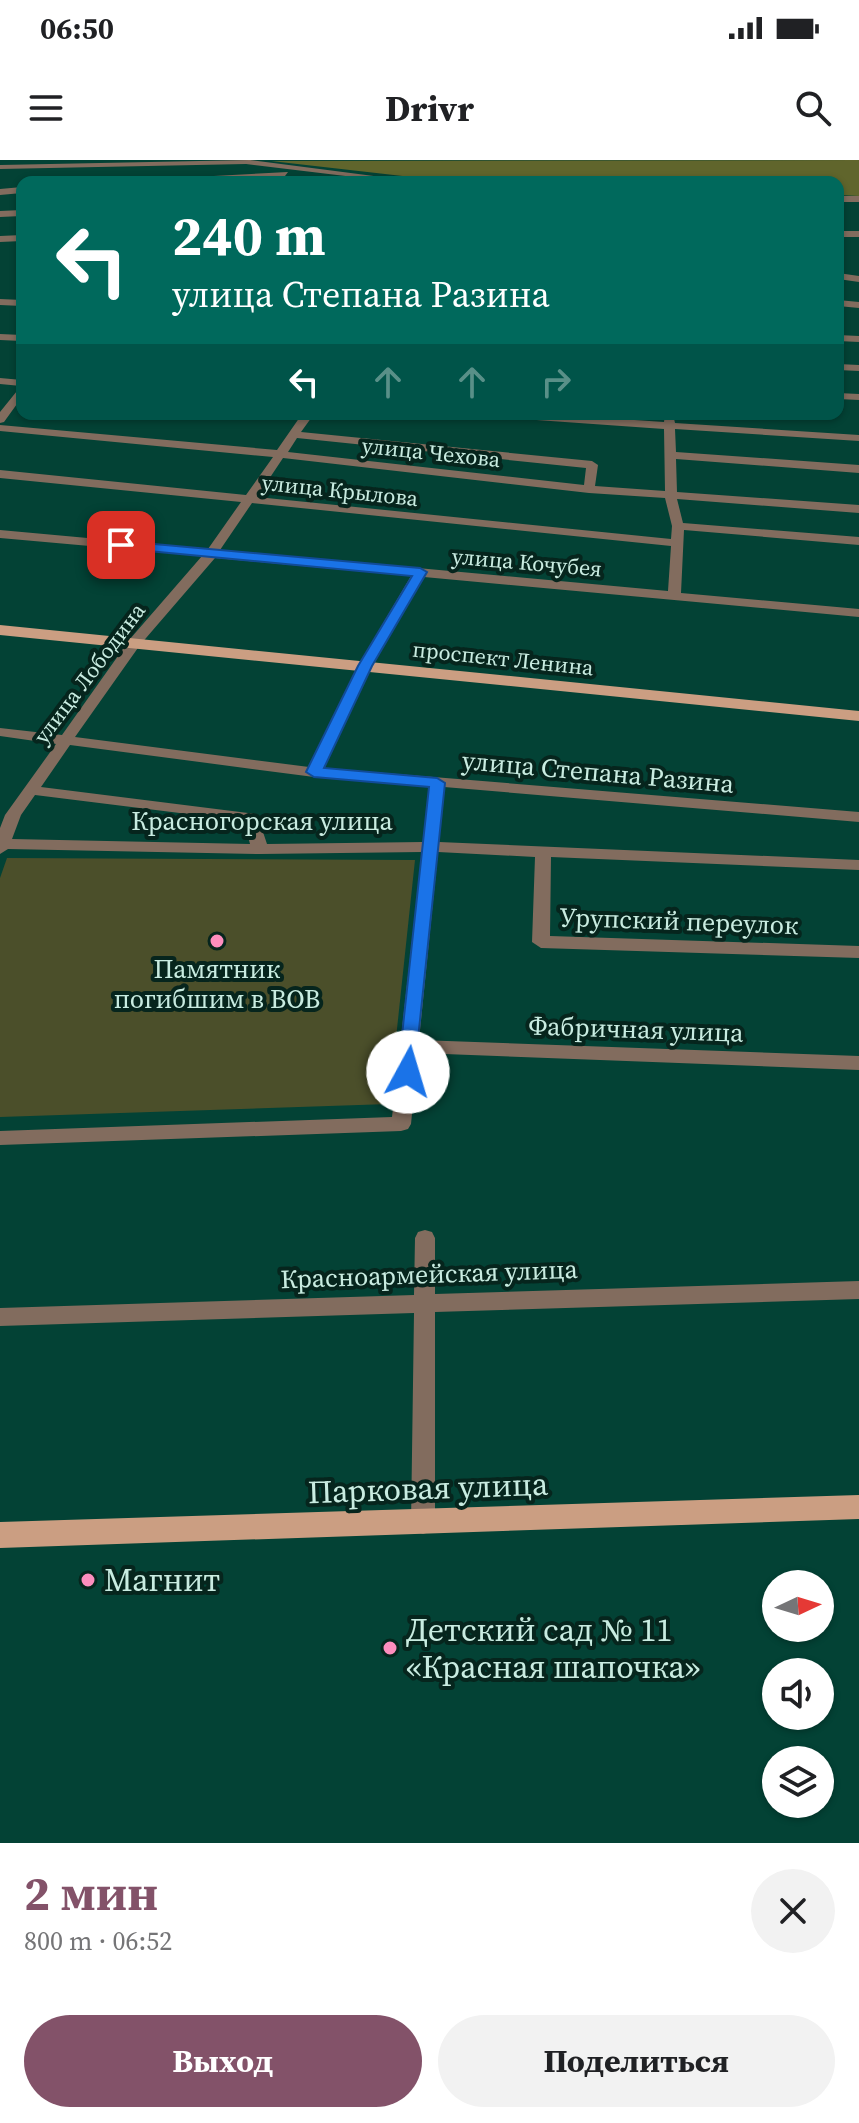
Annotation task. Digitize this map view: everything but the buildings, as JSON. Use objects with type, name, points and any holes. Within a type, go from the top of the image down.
[{"type":"main road","name":"проспект Ленина","points":[[0,630],[859,716]]},
{"type":"main road","name":"Парковая улица","points":[[0,1535],[859,1507]]},
{"type":"street","points":[[0,167],[246,162],[365,176]]},
{"type":"street","points":[[260,176],[296,173]]},
{"type":"street","points":[[0,420],[16,397]]},
{"type":"street","name":"улица Лободина","points":[[1,846],[13,815],[135,642],[212,553],[305,420]]},
{"type":"street","points":[[674,596],[678,526],[671,495],[669,420],[859,438]]},
{"type":"street","name":"улица Чехова","points":[[0,428],[589,489],[859,509]]},
{"type":"street","points":[[297,435],[592,465],[589,489]]},
{"type":"street","points":[[669,455],[859,469]]},
{"type":"street","name":"улица Крылова","points":[[0,474],[677,543]]},
{"type":"street","points":[[678,526],[859,541]]},
{"type":"street","name":"улица Кочубея","points":[[0,534],[859,613]]},
{"type":"street","points":[[314,772],[365,666],[420,572]]},
{"type":"street","name":"улица Степана Разина","points":[[0,732],[314,772],[859,817]]},
{"type":"street","points":[[0,1138],[401,1124],[437,783]]},
{"type":"street","points":[[30,790],[251,817],[260,849]]},
{"type":"street","name":"Красногорская улица","points":[[1,846],[428,847],[859,865]]},
{"type":"street","name":"Урупский переулок","points":[[543,852],[541,942],[859,952]]},
{"type":"street","name":"Фабричная улица","points":[[411,1046],[859,1063]]},
{"type":"street","points":[[423,1523],[425,1238]]},
{"type":"street","name":"Красноармейская улица","points":[[0,1317],[425,1301],[859,1290]]},
{"type":"green space","points":[[859,160],[859,196],[844,195],[844,176],[402,176],[271,161]]},
{"type":"green space","points":[[7,858],[415,860],[389,1104],[0,1117],[0,878]]},
{"type":"place","name":"Памятник погибшим в ВОВ","points":[[217,941]]},
{"type":"place","name":"Магнит","points":[[88,1580]]},
{"type":"place","name":"Детский сад № 11 «Красная шапочка»","points":[[390,1648]]},
{"type":"route","points":[[121,545],[420,572],[365,666],[314,772],[437,783],[428,847],[408,1072]]}]
